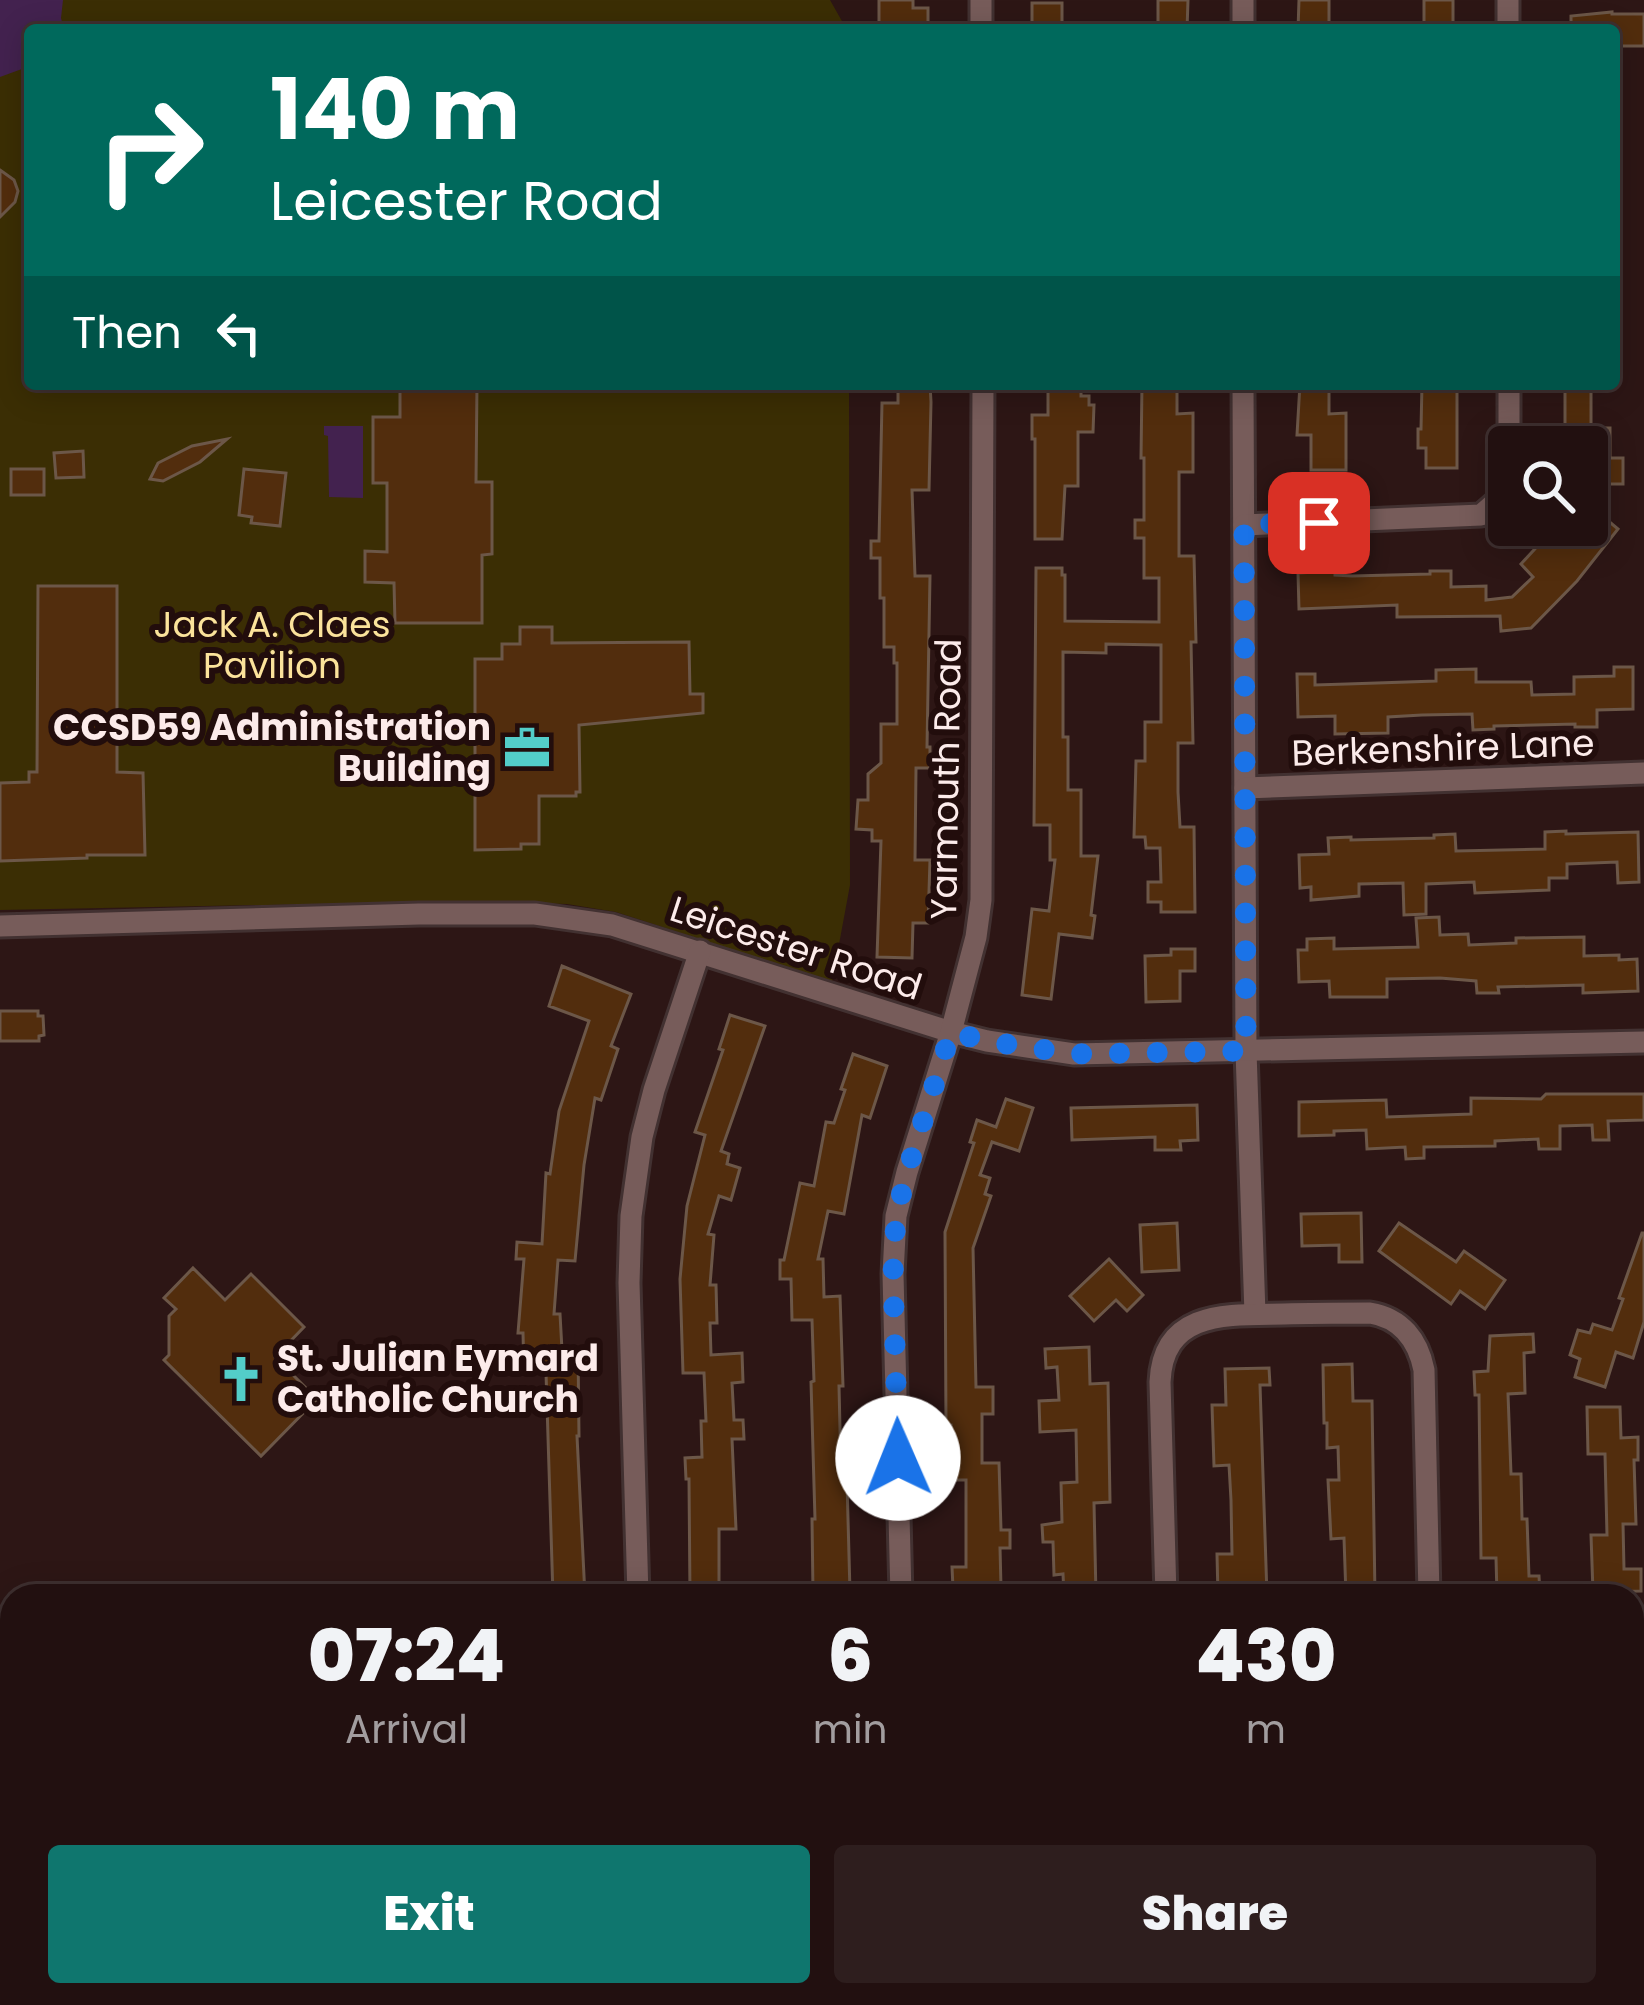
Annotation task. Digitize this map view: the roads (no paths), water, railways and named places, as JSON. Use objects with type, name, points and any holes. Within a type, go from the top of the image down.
[{"type":"street","name":"Yarmouth Road","points":[[901,1584],[893,1274],[896,1216],[951,1032],[981,900],[982,390]]},
{"type":"street","points":[[1243,390],[1246,1051],[1255,1314]]},
{"type":"street","points":[[1509,390],[1509,426]]},
{"type":"street","points":[[1244,524],[1481,514],[1488,508]]},
{"type":"street","name":"Berkenshire Lane","points":[[1245,788],[1644,773]]},
{"type":"street","name":"Leicester Road","points":[[0,926],[535,914],[612,925],[951,1032],[1074,1054],[1644,1042]]},
{"type":"street","points":[[638,1584],[628,1283],[631,1216],[654,1090],[700,951]]},
{"type":"street","points":[[1166,1584],[1160,1382],[1164,1354],[1188,1326],[1202,1319],[1370,1313],[1384,1315],[1409,1333],[1424,1370],[1430,1584]]},
{"type":"place","name":"CCSD59 Administration Building","points":[[527,748]]},
{"type":"place","name":"St. Julian Eymard Catholic Church","points":[[241,1379]]},
{"type":"park label","name":"Jack A. Claes Pavilion","points":[[272,644]]}]
